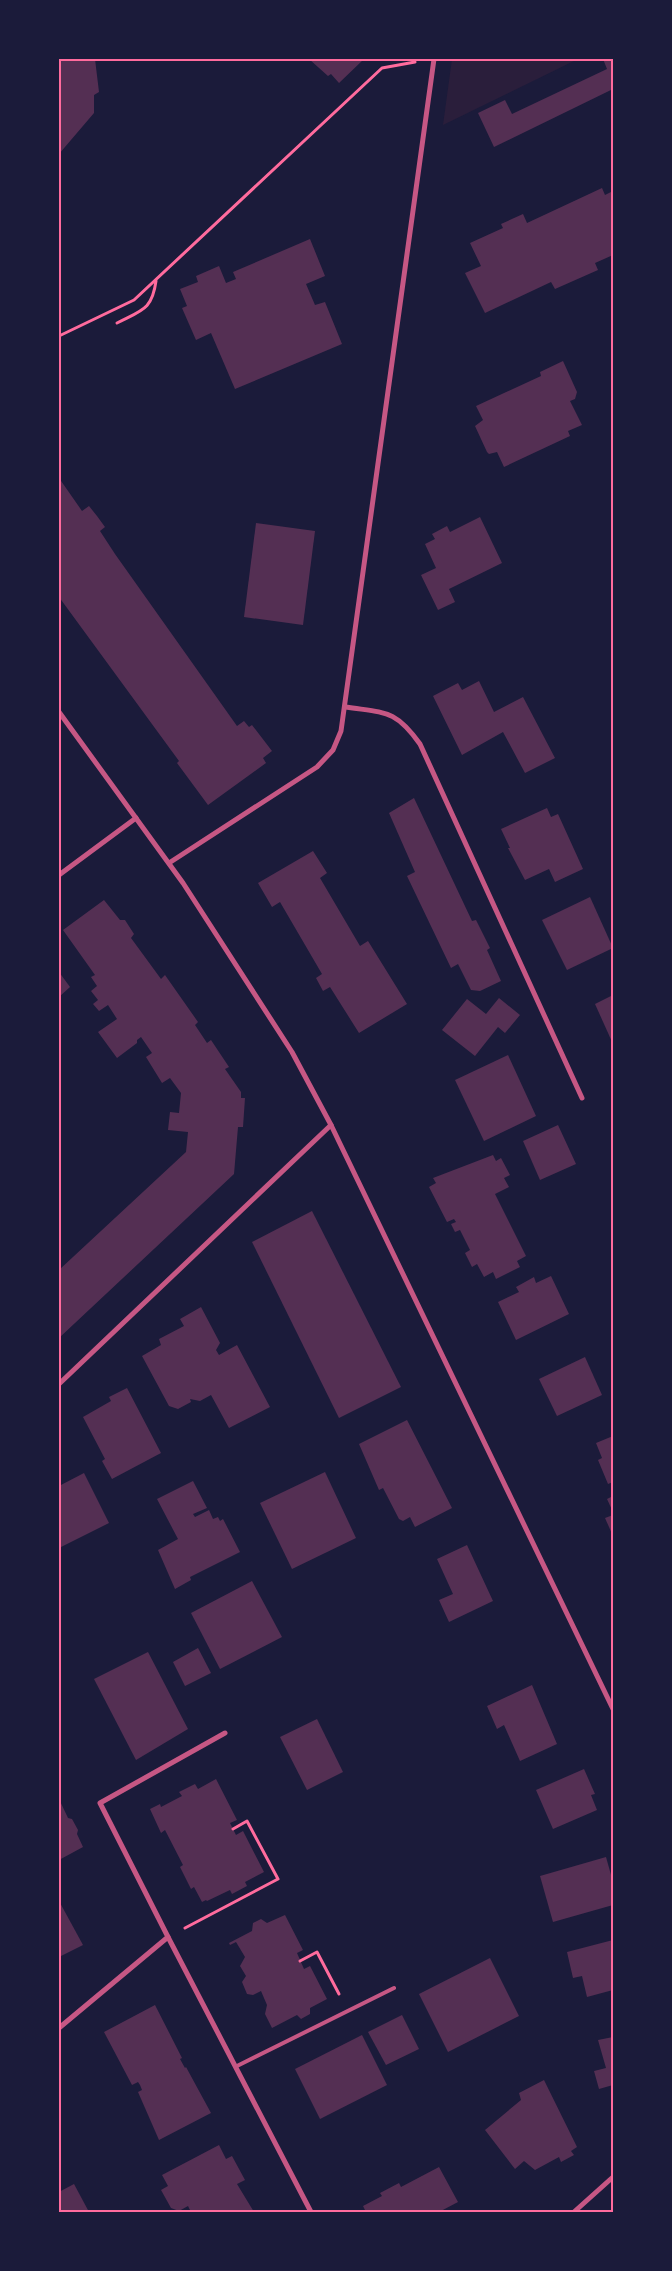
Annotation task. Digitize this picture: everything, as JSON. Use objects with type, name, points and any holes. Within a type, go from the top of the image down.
[{"type":"street","points":[[169,863],[317,767],[333,750],[341,731],[346,708],[434,59]]},
{"type":"street","points":[[346,708],[387,713],[406,725],[420,744],[582,1098]]},
{"type":"street","points":[[59,712],[169,863],[292,1052],[331,1125],[613,1709]]},
{"type":"street","points":[[59,875],[136,818]]},
{"type":"street","points":[[59,1384],[331,1125]]},
{"type":"street","points":[[225,1733],[100,1803],[311,2212]]},
{"type":"street","points":[[59,2028],[168,1937]]},
{"type":"street","points":[[574,2212],[613,2177]]},
{"type":"lane","points":[[237,2066],[394,1988]]},
{"type":"path","points":[[59,336],[134,300],[382,68],[421,60]]},
{"type":"path","points":[[117,323],[144,309],[154,297],[156,280]]},
{"type":"path","points":[[168,1937],[278,1879],[248,1821],[233,1829]]},
{"type":"path","points":[[300,1961],[317,1952],[338,1994],[344,1991]]},
{"type":"shaded area","points":[[452,59],[578,59],[443,125]]},
{"type":"building","points":[[59,59],[95,59],[99,92],[94,95],[94,113],[59,154]]},
{"type":"building","points":[[309,59],[364,59],[339,83],[331,74],[328,76]]},
{"type":"building","points":[[603,59],[613,59],[613,89],[494,147],[478,113],[505,100],[512,114],[607,69]]},
{"type":"building","points":[[602,188],[605,195],[613,191],[613,255],[595,263],[598,270],[555,289],[551,282],[485,313],[465,273],[481,266],[470,243],[503,228],[501,224],[523,214],[527,223]]},
{"type":"building","points":[[310,239],[325,276],[306,284],[315,305],[325,302],[342,344],[235,389],[211,333],[196,340],[182,308],[187,306],[180,289],[198,282],[196,276],[219,266],[226,283],[236,279],[233,272]]},
{"type":"building","points":[[563,361],[577,392],[575,399],[570,401],[582,425],[568,431],[570,436],[504,467],[497,452],[489,454],[487,452],[475,426],[483,420],[476,406],[541,376],[540,372]]},
{"type":"building","points":[[59,478],[82,511],[89,506],[105,527],[100,531],[115,554],[237,726],[244,721],[249,727],[252,725],[272,751],[263,758],[266,763],[208,805],[177,763],[179,761],[59,597]]},
{"type":"building","points":[[480,517],[502,563],[449,589],[455,602],[438,610],[421,575],[436,568],[425,544],[435,539],[432,534],[447,526],[450,532]]},
{"type":"building","points":[[256,523],[315,531],[303,625],[244,617]]},
{"type":"building","points":[[479,681],[494,712],[523,697],[555,758],[525,773],[503,732],[462,755],[433,696],[458,683],[462,690]]},
{"type":"building","points":[[414,798],[472,921],[476,920],[490,948],[487,950],[501,981],[480,991],[471,990],[458,964],[451,968],[407,876],[415,872],[389,813]]},
{"type":"building","points":[[547,808],[551,817],[558,814],[583,869],[555,882],[549,869],[525,880],[508,848],[510,848],[501,829]]},
{"type":"building","points":[[313,851],[327,873],[320,878],[360,946],[368,941],[407,1004],[359,1033],[330,987],[323,991],[316,978],[322,974],[280,902],[272,907],[258,883]]},
{"type":"building","points":[[590,897],[613,948],[567,970],[542,920]]},
{"type":"building","points":[[104,900],[120,920],[125,920],[134,934],[131,938],[161,979],[165,975],[198,1022],[195,1025],[207,1043],[211,1040],[229,1067],[225,1069],[241,1092],[241,1098],[245,1098],[243,1127],[238,1127],[234,1174],[59,1338],[59,1270],[186,1152],[188,1132],[168,1130],[170,1112],[179,1113],[181,1093],[170,1078],[162,1083],[146,1057],[152,1053],[141,1037],[137,1040],[137,1043],[117,1058],[98,1032],[117,1019],[108,1005],[99,1011],[93,1004],[98,1000],[91,991],[97,986],[91,977],[95,975],[63,930]]},
{"type":"building","points":[[59,972],[70,987],[59,997]]},
{"type":"building","points":[[613,995],[613,1044],[595,1004]]},
{"type":"building","points":[[499,998],[520,1015],[505,1033],[498,1027],[475,1056],[442,1030],[467,999],[486,1014]]},
{"type":"building","points":[[508,1055],[536,1116],[484,1141],[455,1080]]},
{"type":"building","points":[[558,1125],[576,1164],[540,1180],[523,1141]]},
{"type":"building","points":[[493,1155],[496,1161],[501,1158],[510,1175],[504,1178],[509,1187],[495,1194],[526,1256],[517,1261],[520,1267],[496,1279],[493,1272],[484,1277],[477,1264],[472,1267],[465,1253],[470,1250],[460,1230],[455,1232],[451,1224],[456,1222],[454,1219],[447,1222],[429,1187],[436,1183],[433,1178]]},
{"type":"building","points":[[312,1211],[401,1387],[339,1418],[252,1242]]},
{"type":"building","points":[[551,1276],[569,1314],[516,1340],[498,1302],[519,1292],[516,1287],[534,1277],[536,1283]]},
{"type":"building","points":[[201,1307],[220,1343],[216,1350],[219,1355],[237,1345],[270,1407],[229,1428],[211,1395],[200,1401],[190,1399],[191,1402],[178,1409],[169,1406],[142,1356],[161,1345],[159,1339],[184,1326],[180,1319]]},
{"type":"building","points":[[585,1357],[602,1395],[557,1416],[539,1379]]},
{"type":"building","points":[[127,1388],[161,1453],[112,1479],[102,1461],[105,1459],[83,1417],[111,1401],[109,1397]]},
{"type":"building","points":[[407,1420],[452,1508],[415,1527],[410,1517],[403,1521],[399,1519],[383,1488],[379,1490],[359,1444]]},
{"type":"building","points":[[613,1436],[613,1482],[608,1484],[598,1460],[602,1458],[596,1443]]},
{"type":"building","points":[[325,1472],[356,1538],[292,1569],[260,1503]]},
{"type":"building","points":[[84,1473],[109,1523],[59,1548],[59,1486]]},
{"type":"building","points":[[193,1481],[207,1508],[193,1514],[195,1517],[209,1510],[213,1519],[218,1517],[220,1521],[223,1519],[240,1552],[190,1577],[191,1580],[175,1589],[158,1550],[178,1539],[157,1499]]},
{"type":"building","points":[[613,1496],[613,1512],[607,1499]]},
{"type":"building","points":[[613,1515],[613,1536],[605,1518]]},
{"type":"building","points":[[467,1545],[493,1601],[449,1622],[439,1600],[453,1594],[437,1559]]},
{"type":"building","points":[[252,1581],[282,1637],[220,1669],[191,1613]]},
{"type":"building","points":[[198,1648],[211,1673],[185,1686],[173,1662]]},
{"type":"building","points":[[148,1652],[188,1729],[136,1760],[94,1679]]},
{"type":"building","points":[[532,1685],[557,1744],[520,1761],[504,1725],[497,1729],[487,1706]]},
{"type":"building","points":[[317,1719],[343,1772],[307,1790],[280,1737]]},
{"type":"building","points":[[584,1769],[595,1794],[591,1795],[597,1810],[553,1829],[536,1790]]},
{"type":"building","points":[[216,1779],[237,1820],[230,1823],[236,1835],[243,1831],[264,1872],[245,1882],[247,1886],[232,1894],[230,1890],[202,1902],[194,1887],[191,1889],[180,1867],[183,1865],[165,1830],[161,1833],[150,1809],[160,1804],[161,1807],[182,1796],[179,1792],[195,1784],[198,1789]]},
{"type":"building","points":[[59,1799],[68,1818],[72,1819],[78,1830],[77,1834],[83,1847],[59,1860]]},
{"type":"building","points":[[606,1857],[613,1882],[613,1905],[553,1922],[540,1876]]},
{"type":"building","points":[[59,1901],[83,1945],[59,1957]]},
{"type":"building","points":[[285,1915],[303,1950],[297,1953],[304,1969],[310,1966],[327,1999],[310,2008],[310,2014],[301,2019],[297,2015],[272,2028],[265,2014],[267,2005],[261,1991],[253,1995],[247,1994],[242,1982],[246,1976],[240,1966],[245,1957],[236,1942],[230,1945],[229,1943],[252,1931],[253,1923],[261,1919],[267,1923]]},
{"type":"building","points":[[613,1940],[613,1990],[587,1997],[582,1976],[573,1978],[567,1952]]},
{"type":"building","points":[[490,1958],[519,2016],[448,2052],[419,1994]]},
{"type":"building","points":[[155,2005],[182,2058],[180,2059],[211,2113],[159,2140],[138,2092],[142,2090],[140,2085],[138,2082],[132,2085],[104,2032]]},
{"type":"building","points":[[402,2015],[419,2049],[386,2065],[368,2032]]},
{"type":"building","points":[[362,2035],[387,2085],[320,2119],[295,2069]]},
{"type":"building","points":[[613,2037],[613,2085],[599,2089],[594,2071],[606,2068],[598,2040]]},
{"type":"building","points":[[544,2080],[577,2147],[571,2151],[574,2155],[561,2162],[559,2157],[535,2170],[524,2161],[515,2169],[485,2130],[521,2100],[519,2093]]},
{"type":"building","points":[[219,2145],[226,2159],[232,2156],[245,2180],[237,2184],[254,2212],[191,2212],[188,2206],[179,2211],[171,2208],[161,2190],[168,2186],[162,2175]]},
{"type":"building","points":[[439,2167],[458,2202],[439,2212],[366,2212],[363,2206],[382,2196],[380,2193],[399,2183],[401,2187]]},
{"type":"building","points":[[74,2184],[89,2212],[59,2212],[59,2192]]}]
